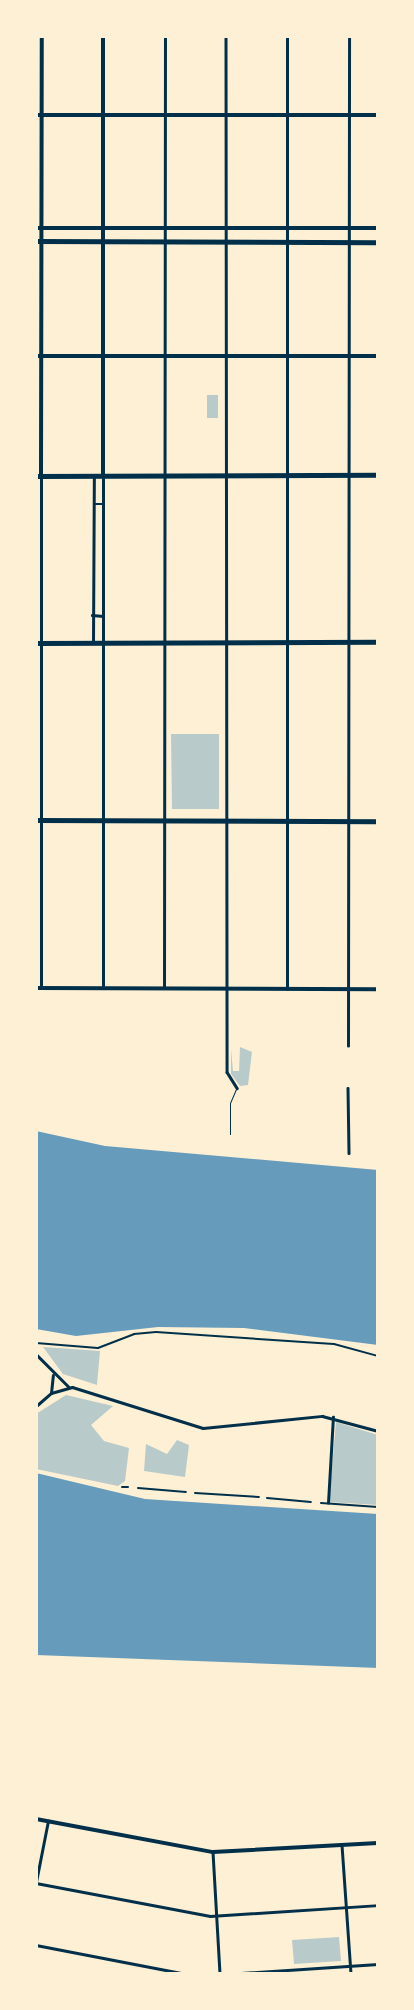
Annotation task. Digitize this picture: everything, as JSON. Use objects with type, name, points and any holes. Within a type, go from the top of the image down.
[{"type":"main road","points":[[42,36],[39,228],[39,476],[378,475]]},
{"type":"main road","points":[[103,36],[103,476]]},
{"type":"main road","points":[[36,115],[378,115]]},
{"type":"main road","points":[[39,228],[378,228]]},
{"type":"main road","points":[[39,241],[378,242]]},
{"type":"main road","points":[[39,356],[378,356]]},
{"type":"main road","points":[[39,643],[226,644],[378,642]]},
{"type":"main road","points":[[39,820],[164,822],[378,821]]},
{"type":"main road","points":[[39,988],[378,989]]},
{"type":"main road","points":[[36,1819],[213,1852],[378,1843]]},
{"type":"street","points":[[164,36],[164,988]]},
{"type":"street","points":[[226,36],[226,989],[227,1074],[237,1088]]},
{"type":"street","points":[[287,36],[287,989]]},
{"type":"street","points":[[348,1046],[349,36]]},
{"type":"street","points":[[39,476],[39,988]]},
{"type":"street","points":[[93,644],[94,476]]},
{"type":"street","points":[[103,476],[103,988]]},
{"type":"street","points":[[94,504],[103,504]]},
{"type":"street","points":[[92,616],[103,616]]},
{"type":"street","points":[[348,1088],[349,1153]]},
{"type":"street","points":[[36,1343],[98,1348],[134,1334],[156,1332],[334,1344],[378,1356]]},
{"type":"street","points":[[36,1354],[53,1375],[68,1387],[206,1428],[333,1417],[378,1431]]},
{"type":"street","points":[[51,1393],[53,1375]]},
{"type":"street","points":[[36,1406],[51,1393],[68,1387]]},
{"type":"street","points":[[328,1503],[333,1417]]},
{"type":"street","points":[[122,1487],[128,1487]]},
{"type":"street","points":[[138,1488],[186,1492]]},
{"type":"street","points":[[195,1493],[259,1497]]},
{"type":"street","points":[[268,1498],[311,1502]]},
{"type":"street","points":[[321,1503],[378,1507]]},
{"type":"street","points":[[48,1821],[36,1882],[217,1915],[378,1905]]},
{"type":"street","points":[[342,1845],[351,1974]]},
{"type":"street","points":[[213,1852],[220,1974]]},
{"type":"street","points":[[36,1945],[187,1974]]},
{"type":"street","points":[[226,1974],[378,1964]]},
{"type":"lane","points":[[230,1134],[230,1102],[237,1088]]},
{"type":"shaded area","points":[[207,395],[218,395],[218,418],[207,418]]},
{"type":"shaded area","points":[[171,734],[219,734],[219,809],[172,809]]},
{"type":"shaded area","points":[[240,1047],[252,1052],[248,1085],[240,1086],[231,1074],[231,1049],[233,1071],[239,1071]]},
{"type":"shaded area","points":[[43,1347],[100,1351],[97,1385],[63,1374]]},
{"type":"shaded area","points":[[66,1395],[113,1406],[91,1425],[104,1441],[129,1448],[125,1481],[118,1486],[36,1469],[36,1414]]},
{"type":"shaded area","points":[[336,1422],[378,1435],[378,1505],[329,1502]]},
{"type":"shaded area","points":[[177,1440],[189,1445],[185,1477],[144,1471],[146,1444],[167,1454]]},
{"type":"shaded area","points":[[339,1937],[341,1961],[294,1964],[292,1940]]},
{"type":"water","points":[[36,1131],[105,1146],[378,1170],[378,1345],[244,1328],[158,1327],[76,1336],[36,1329]]},
{"type":"water","points":[[36,1473],[145,1499],[378,1514],[378,1668],[36,1655]]}]
